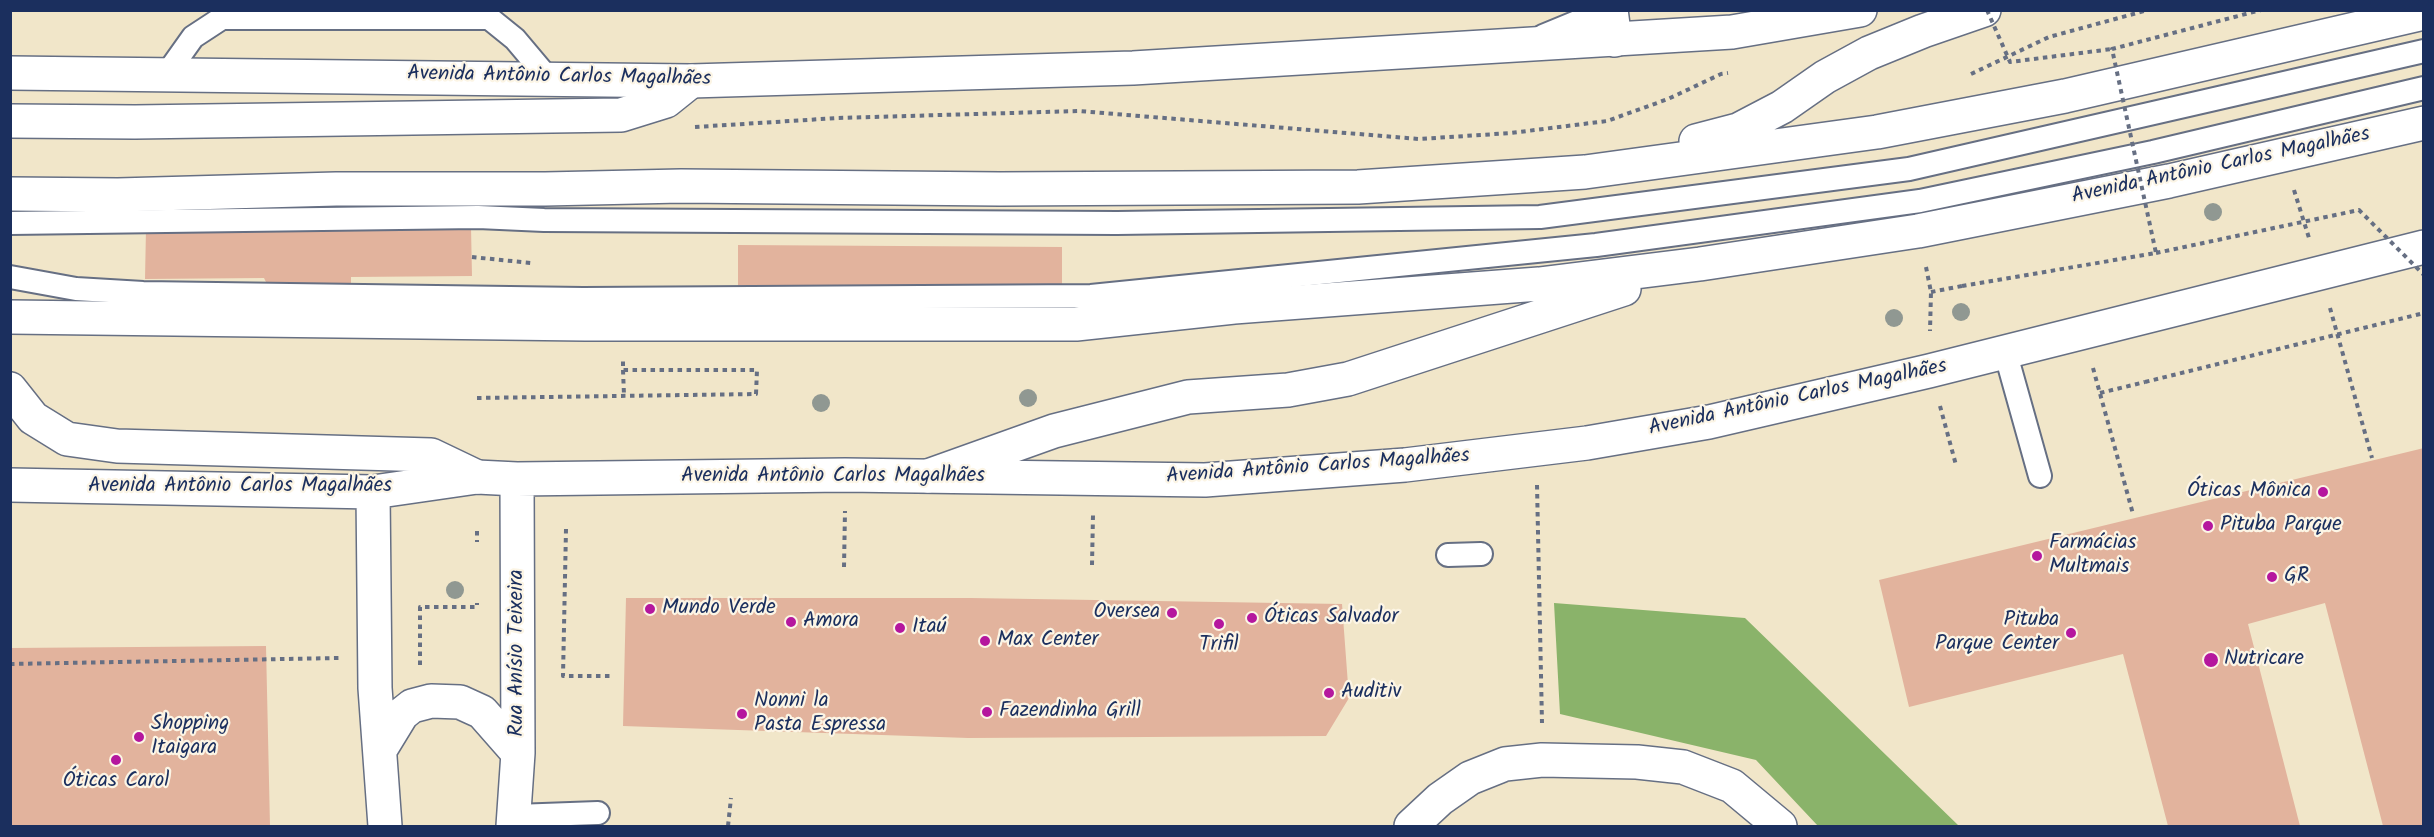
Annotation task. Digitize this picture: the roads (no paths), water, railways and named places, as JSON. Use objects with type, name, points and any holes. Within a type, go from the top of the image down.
[{"type":"main road","name":"Avenida Antônio Carlos Magalhães","points":[[10,73],[547,77],[691,81],[1133,68],[1520,46],[1610,20],[1732,32],[1860,10]]},
{"type":"main road","points":[[1585,172],[1738,130],[1782,106],[1825,76],[1869,53],[1923,31],[1985,10]]},
{"type":"main road","points":[[10,194],[118,195],[336,189],[681,186],[988,189],[1358,187],[1585,172],[1877,132],[2065,96],[2424,13]]},
{"type":"main road","points":[[10,121],[135,122],[621,115],[666,101],[691,81]]},
{"type":"main road","name":"Avenida Antônio Carlos Magalhães","points":[[10,318],[1076,324],[1234,307],[1539,285],[1700,264],[1918,231],[2169,181],[2424,123]]},
{"type":"main road","name":"Avenida Antônio Carlos Magalhães","points":[[10,485],[373,492],[477,477],[518,479],[845,475],[1205,480],[1405,465],[1536,449],[1709,422],[2424,247]]},
{"type":"main road","points":[[928,476],[1054,431],[1188,398],[1288,390],[1348,379],[1700,264]]},
{"type":"main road","points":[[10,389],[33,418],[67,439],[117,446],[431,455],[477,477]]},
{"type":"main road","name":"Rua Anísio Teixeira","points":[[514,821],[518,753],[518,479]]},
{"type":"main road","points":[[373,492],[375,688],[385,826]]},
{"type":"main road","points":[[380,750],[402,714],[412,706],[431,701],[460,702],[482,712],[518,753]]},
{"type":"main road","points":[[1411,826],[1440,799],[1470,778],[1505,764],[1542,760],[1636,762],[1683,767],[1732,786],[1780,826]]},
{"type":"lane","points":[[166,75],[193,37],[222,18],[489,18],[515,39],[547,77]]},
{"type":"lane","points":[[10,223],[478,217],[544,220],[1117,224],[1540,218],[1909,169],[2424,51]]},
{"type":"lane","points":[[10,277],[76,289],[143,293],[583,299],[1091,296],[1596,245],[1920,201],[2154,152],[2424,88]]},
{"type":"lane","points":[[2005,351],[2040,476]]},
{"type":"lane","points":[[1448,555],[1481,554]]},
{"type":"lane","points":[[514,821],[598,813]]},
{"type":"place","name":"Óticas Mônica","points":[[2323,492]]},
{"type":"place","name":"Pituba Parque","points":[[2208,526]]},
{"type":"place","name":"Farmácias Multmais","points":[[2037,556]]},
{"type":"place","name":"GR","points":[[2272,577]]},
{"type":"place","name":"Mundo Verde","points":[[650,609]]},
{"type":"place","name":"Oversea","points":[[1172,613]]},
{"type":"place","name":"Óticas Salvador","points":[[1252,618]]},
{"type":"place","name":"Amora","points":[[791,622]]},
{"type":"place","name":"Trifil","points":[[1219,624]]},
{"type":"place","name":"Itaú","points":[[900,628]]},
{"type":"place","name":"Pituba Parque Center","points":[[2071,633]]},
{"type":"place","name":"Max Center","points":[[985,641]]},
{"type":"place","name":"Nutricare","points":[[2211,660]]},
{"type":"place","name":"Auditiv","points":[[1329,693]]},
{"type":"place","name":"Fazendinha Grill","points":[[987,712]]},
{"type":"place","name":"Nonni la Pasta Espressa","points":[[742,714]]},
{"type":"place","name":"Shopping Itaigara","points":[[139,737]]},
{"type":"place","name":"Óticas Carol","points":[[116,760]]}]
